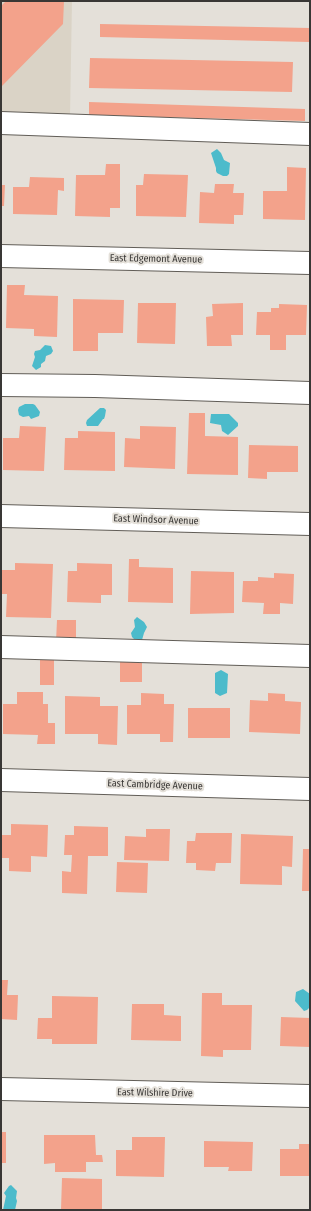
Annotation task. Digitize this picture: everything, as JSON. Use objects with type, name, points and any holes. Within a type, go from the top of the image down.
[{"type":"street","points":[[1,123],[310,134]]},
{"type":"street","name":"East Edgemont Avenue","points":[[1,256],[310,263]]},
{"type":"street","points":[[1,385],[95,386],[310,394]]},
{"type":"street","name":"East Windsor Avenue","points":[[1,516],[310,524]]},
{"type":"street","points":[[1,647],[310,656]]},
{"type":"street","name":"East Cambridge Avenue","points":[[1,780],[310,789]]},
{"type":"street","name":"East Wilshire Drive","points":[[1,1089],[310,1096]]},
{"type":"shaded area","points":[[1,1],[72,1],[70,117],[1,115]]},
{"type":"water","points":[[217,149],[221,153],[224,160],[230,163],[229,174],[227,176],[223,176],[216,171],[211,153]]},
{"type":"water","points":[[45,345],[51,346],[53,351],[51,354],[46,356],[45,361],[41,364],[41,367],[36,370],[32,366],[35,351],[40,350]]},
{"type":"water","points":[[25,404],[35,405],[40,412],[39,416],[31,419],[29,416],[23,417],[19,415],[19,407]]},
{"type":"water","points":[[100,408],[104,408],[106,410],[104,419],[98,426],[87,426],[87,420]]},
{"type":"water","points":[[211,414],[229,414],[238,423],[238,426],[228,435],[222,431],[221,425],[210,423]]},
{"type":"water","points":[[137,617],[144,622],[147,627],[142,640],[139,642],[132,637],[131,633],[135,627],[134,620]]},
{"type":"water","points":[[221,670],[228,674],[227,693],[220,696],[215,693],[215,673]]},
{"type":"water","points":[[303,989],[310,994],[310,1007],[304,1011],[295,1001],[296,992]]},
{"type":"water","points":[[11,1185],[17,1191],[15,1210],[3,1210],[6,1196],[4,1193]]},
{"type":"building","points":[[6,1],[64,1],[63,24],[1,87],[1,6]]},
{"type":"building","points":[[100,24],[310,28],[309,42],[100,37]]},
{"type":"building","points":[[90,58],[293,62],[292,92],[89,88]]},
{"type":"building","points":[[89,102],[305,109],[305,121],[89,115]]},
{"type":"building","points":[[106,164],[120,164],[120,208],[110,208],[110,217],[75,216],[76,175],[105,175]]},
{"type":"building","points":[[287,167],[306,168],[305,220],[263,219],[263,191],[287,191]]},
{"type":"building","points":[[144,174],[188,175],[186,217],[136,216],[136,185],[143,185]]},
{"type":"building","points":[[30,177],[64,178],[64,191],[58,190],[57,215],[13,214],[13,187],[29,187]]},
{"type":"building","points":[[215,184],[234,184],[233,193],[244,193],[243,215],[234,215],[234,224],[199,223],[200,192],[214,193]]},
{"type":"building","points":[[1,185],[5,185],[4,206],[1,206]]},
{"type":"building","points":[[7,285],[25,285],[24,295],[58,296],[57,337],[34,336],[34,329],[6,328]]},
{"type":"building","points":[[73,299],[124,300],[123,333],[98,333],[98,351],[73,351]]},
{"type":"building","points":[[138,303],[176,303],[175,344],[137,343]]},
{"type":"building","points":[[243,303],[243,335],[231,335],[232,346],[207,346],[206,317],[213,316],[212,304]]},
{"type":"building","points":[[279,304],[307,305],[306,335],[286,335],[286,350],[270,350],[270,335],[256,335],[257,312],[271,312],[271,308],[279,308]]},
{"type":"building","points":[[189,413],[205,413],[205,436],[238,437],[238,475],[187,474]]},
{"type":"building","points":[[20,426],[46,427],[44,471],[3,470],[3,438],[19,438]]},
{"type":"building","points":[[140,426],[176,427],[175,469],[124,467],[125,438],[140,439]]},
{"type":"building","points":[[78,431],[115,432],[115,471],[64,470],[65,438],[78,438]]},
{"type":"building","points":[[249,445],[298,446],[298,472],[267,472],[267,479],[248,478]]},
{"type":"building","points":[[129,559],[139,559],[139,567],[173,568],[173,603],[128,602]]},
{"type":"building","points":[[15,563],[53,564],[51,618],[6,617],[7,594],[1,594],[1,570],[15,570]]},
{"type":"building","points":[[77,563],[112,564],[112,595],[101,595],[101,603],[67,602],[68,571],[77,571]]},
{"type":"building","points":[[191,571],[234,572],[234,613],[190,614]]},
{"type":"building","points":[[274,573],[294,574],[293,604],[280,603],[280,614],[263,614],[264,603],[242,602],[243,581],[258,581],[258,577],[274,578]]},
{"type":"building","points":[[57,620],[76,620],[76,642],[56,642]]},
{"type":"building","points":[[40,656],[54,656],[54,685],[40,685]]},
{"type":"building","points":[[120,660],[142,660],[142,682],[120,682]]},
{"type":"building","points":[[17,692],[43,692],[43,704],[48,704],[48,723],[55,723],[55,744],[37,744],[38,735],[3,734],[3,704],[17,704]]},
{"type":"building","points":[[141,693],[164,694],[164,704],[174,704],[173,742],[160,742],[160,734],[127,734],[127,705],[141,705]]},
{"type":"building","points":[[268,693],[285,694],[285,701],[301,702],[300,734],[249,732],[250,700],[268,701]]},
{"type":"building","points":[[65,696],[100,697],[100,706],[118,706],[117,745],[98,744],[98,734],[65,734]]},
{"type":"building","points":[[188,708],[230,708],[230,738],[188,738]]},
{"type":"building","points":[[11,824],[48,825],[47,857],[31,856],[31,872],[9,871],[9,858],[2,858],[2,835],[11,835]]},
{"type":"building","points":[[74,826],[108,827],[108,856],[88,856],[87,894],[62,893],[62,871],[71,872],[72,855],[64,855],[65,835],[74,835]]},
{"type":"building","points":[[146,829],[170,829],[169,861],[124,860],[125,836],[146,837]]},
{"type":"building","points":[[196,833],[232,833],[231,863],[216,863],[215,871],[196,870],[196,863],[186,863],[187,841],[195,841]]},
{"type":"building","points":[[241,834],[293,836],[292,867],[282,866],[282,885],[240,884]]},
{"type":"building","points":[[303,849],[310,849],[310,891],[302,891]]},
{"type":"building","points":[[117,862],[148,863],[147,893],[116,892]]},
{"type":"building","points":[[1,980],[8,980],[7,995],[18,995],[17,1020],[1,1019]]},
{"type":"building","points":[[202,993],[222,993],[222,1005],[252,1005],[251,1050],[223,1050],[223,1057],[201,1056]]},
{"type":"building","points":[[52,996],[98,997],[97,1044],[52,1044],[52,1039],[37,1039],[38,1018],[52,1018]]},
{"type":"building","points":[[132,1004],[164,1004],[164,1015],[181,1016],[181,1041],[131,1040]]},
{"type":"building","points":[[281,1017],[310,1018],[310,1047],[280,1046]]},
{"type":"building","points":[[1,1132],[6,1132],[6,1163],[1,1163]]},
{"type":"building","points":[[44,1135],[95,1135],[96,1155],[102,1155],[103,1162],[86,1162],[86,1172],[55,1172],[55,1163],[44,1164]]},
{"type":"building","points":[[132,1137],[165,1137],[164,1177],[116,1176],[116,1150],[132,1150]]},
{"type":"building","points":[[204,1141],[253,1142],[252,1171],[228,1171],[229,1167],[204,1167]]},
{"type":"building","points":[[299,1144],[310,1144],[310,1176],[280,1176],[280,1149],[299,1149]]},
{"type":"building","points":[[62,1178],[102,1179],[102,1210],[61,1210]]}]
